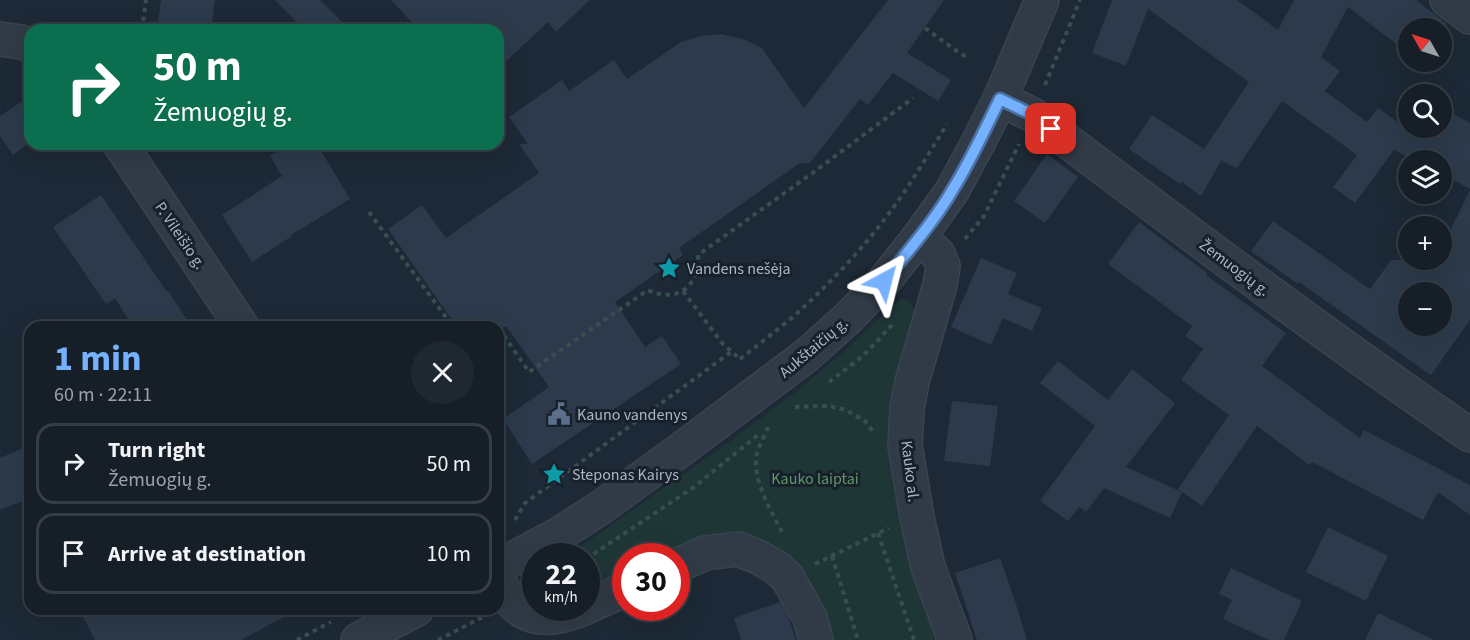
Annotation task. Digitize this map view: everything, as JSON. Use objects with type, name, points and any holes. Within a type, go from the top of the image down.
[{"type":"street","name":"Aukštaičių g.","points":[[504,564],[561,533],[600,508],[679,451],[798,362],[848,318],[884,281],[952,190],[1000,99],[1042,0]]},
{"type":"street","points":[[1447,0],[1470,17]]},
{"type":"street","points":[[0,39],[24,43]]},
{"type":"street","name":"Žemuogių g.","points":[[1000,99],[1033,115],[1244,274],[1392,382],[1470,435]]},
{"type":"street","name":"P. Vileišio g.","points":[[124,150],[238,321]]},
{"type":"street","name":"Kauko al.","points":[[919,237],[938,254],[943,266],[940,285],[912,382],[907,409],[905,445],[928,567],[955,640]]},
{"type":"street","points":[[690,560],[705,553],[738,549],[777,568],[787,577],[810,618],[816,640]]},
{"type":"street","points":[[504,592],[522,611]]},
{"type":"street","points":[[347,629],[396,615]]},
{"type":"path","points":[[143,24],[146,0]]},
{"type":"path","points":[[1033,115],[1080,0]]},
{"type":"path","points":[[925,28],[968,58]]},
{"type":"path","points":[[504,336],[529,372],[648,290],[665,296],[683,291],[696,276],[698,255],[913,98]]},
{"type":"path","points":[[683,291],[722,343],[740,359],[822,290],[857,251],[886,217],[916,175],[947,124]]},
{"type":"path","points":[[369,212],[449,321]]},
{"type":"path","points":[[507,524],[517,519],[525,503],[731,352]]},
{"type":"path","points":[[795,407],[829,406],[846,410],[865,421],[877,438]]},
{"type":"path","points":[[768,427],[757,454],[757,475],[800,570],[787,577]]},
{"type":"path","points":[[821,561],[889,528]]},
{"type":"path","points":[[878,533],[915,640]]},
{"type":"path","points":[[832,556],[858,640]]},
{"type":"path","points":[[297,640],[347,629]]},
{"type":"green space","name":"Kauko laiptai","points":[[901,298],[908,301],[914,309],[899,384],[943,640],[827,640],[809,587],[790,557],[753,537],[735,532],[706,536],[690,543],[612,543],[612,579],[600,585],[600,543],[585,543],[729,442],[840,355]]},
{"type":"building","points":[[161,0],[215,0],[212,24],[158,24]]},
{"type":"building","points":[[275,0],[320,0],[344,24],[299,24]]},
{"type":"building","points":[[391,0],[590,0],[556,32],[548,22],[504,63],[504,24],[413,24]]},
{"type":"building","points":[[888,0],[944,0],[907,53],[951,80],[938,101],[893,73],[868,105],[860,99],[809,164],[800,163],[679,248],[683,255],[615,302],[645,347],[662,336],[681,364],[532,464],[504,418],[549,387],[507,327],[504,327],[504,321],[453,321],[388,229],[422,205],[446,238],[539,173],[519,144],[528,144],[509,117],[562,80],[569,91],[614,60],[627,79],[681,42],[701,36],[721,34],[743,39],[762,48],[804,108]]},
{"type":"building","points":[[1112,0],[1237,0],[1278,30],[1294,0],[1416,0],[1439,18],[1398,18],[1398,45],[1348,7],[1321,57],[1340,71],[1325,91],[1367,122],[1378,108],[1398,122],[1398,138],[1452,138],[1452,113],[1470,123],[1470,189],[1452,179],[1452,150],[1398,150],[1398,152],[1394,150],[1355,203],[1333,187],[1357,155],[1282,101],[1237,168],[1218,159],[1221,161],[1201,196],[1129,149],[1152,115],[1204,149],[1249,82],[1148,9],[1126,66],[1092,53]]},
{"type":"building","points":[[24,100],[24,147],[13,155],[0,136],[0,116]]},
{"type":"building","points":[[280,150],[321,150],[350,199],[252,262],[222,215],[282,176],[270,156]]},
{"type":"building","points":[[1047,154],[1078,177],[1045,223],[1014,201]]},
{"type":"building","points":[[1470,190],[1470,320],[1431,375],[1251,251],[1273,221],[1370,289],[1391,260],[1398,260],[1398,270],[1452,270],[1452,227]]},
{"type":"building","points":[[101,195],[188,321],[129,321],[115,298],[106,304],[53,227]]},
{"type":"building","points":[[1139,222],[1207,273],[1206,275],[1286,333],[1262,366],[1360,438],[1364,430],[1470,485],[1470,515],[1438,492],[1423,520],[1312,462],[1309,465],[1257,426],[1202,506],[1178,489],[1229,415],[1181,380],[1203,349],[1185,336],[1192,326],[1108,264]]},
{"type":"building","points":[[981,258],[1017,273],[1008,294],[1042,308],[1032,331],[1003,318],[991,345],[951,327]]},
{"type":"building","points":[[1058,361],[1108,400],[1132,369],[1175,403],[1126,467],[1182,492],[1170,518],[1104,488],[1086,512],[1079,507],[1068,521],[1040,501],[1095,426],[1040,383]]},
{"type":"building","points":[[952,401],[998,406],[990,466],[944,461]]},
{"type":"building","points":[[24,448],[24,500],[0,510],[0,458]]},
{"type":"building","points":[[1328,527],[1388,556],[1366,601],[1306,572]]},
{"type":"building","points":[[1000,558],[1027,640],[977,640],[955,573]]},
{"type":"building","points":[[1231,568],[1302,601],[1284,640],[1269,640],[1223,619],[1232,600],[1219,594]]},
{"type":"building","points":[[780,602],[788,616],[796,640],[741,640],[734,618]]},
{"type":"building","points":[[1378,613],[1434,640],[1365,640]]},
{"type":"building","points":[[82,615],[288,615],[241,640],[95,640]]},
{"type":"place","name":"Vandens nešėja","points":[[669,268]]},
{"type":"place","name":"Kauno vandenys","points":[[559,414]]},
{"type":"place","name":"Steponas Kairys","points":[[554,474]]},
{"type":"route","points":[[884,281],[952,190],[1000,99],[1033,115],[1051,129]]}]
